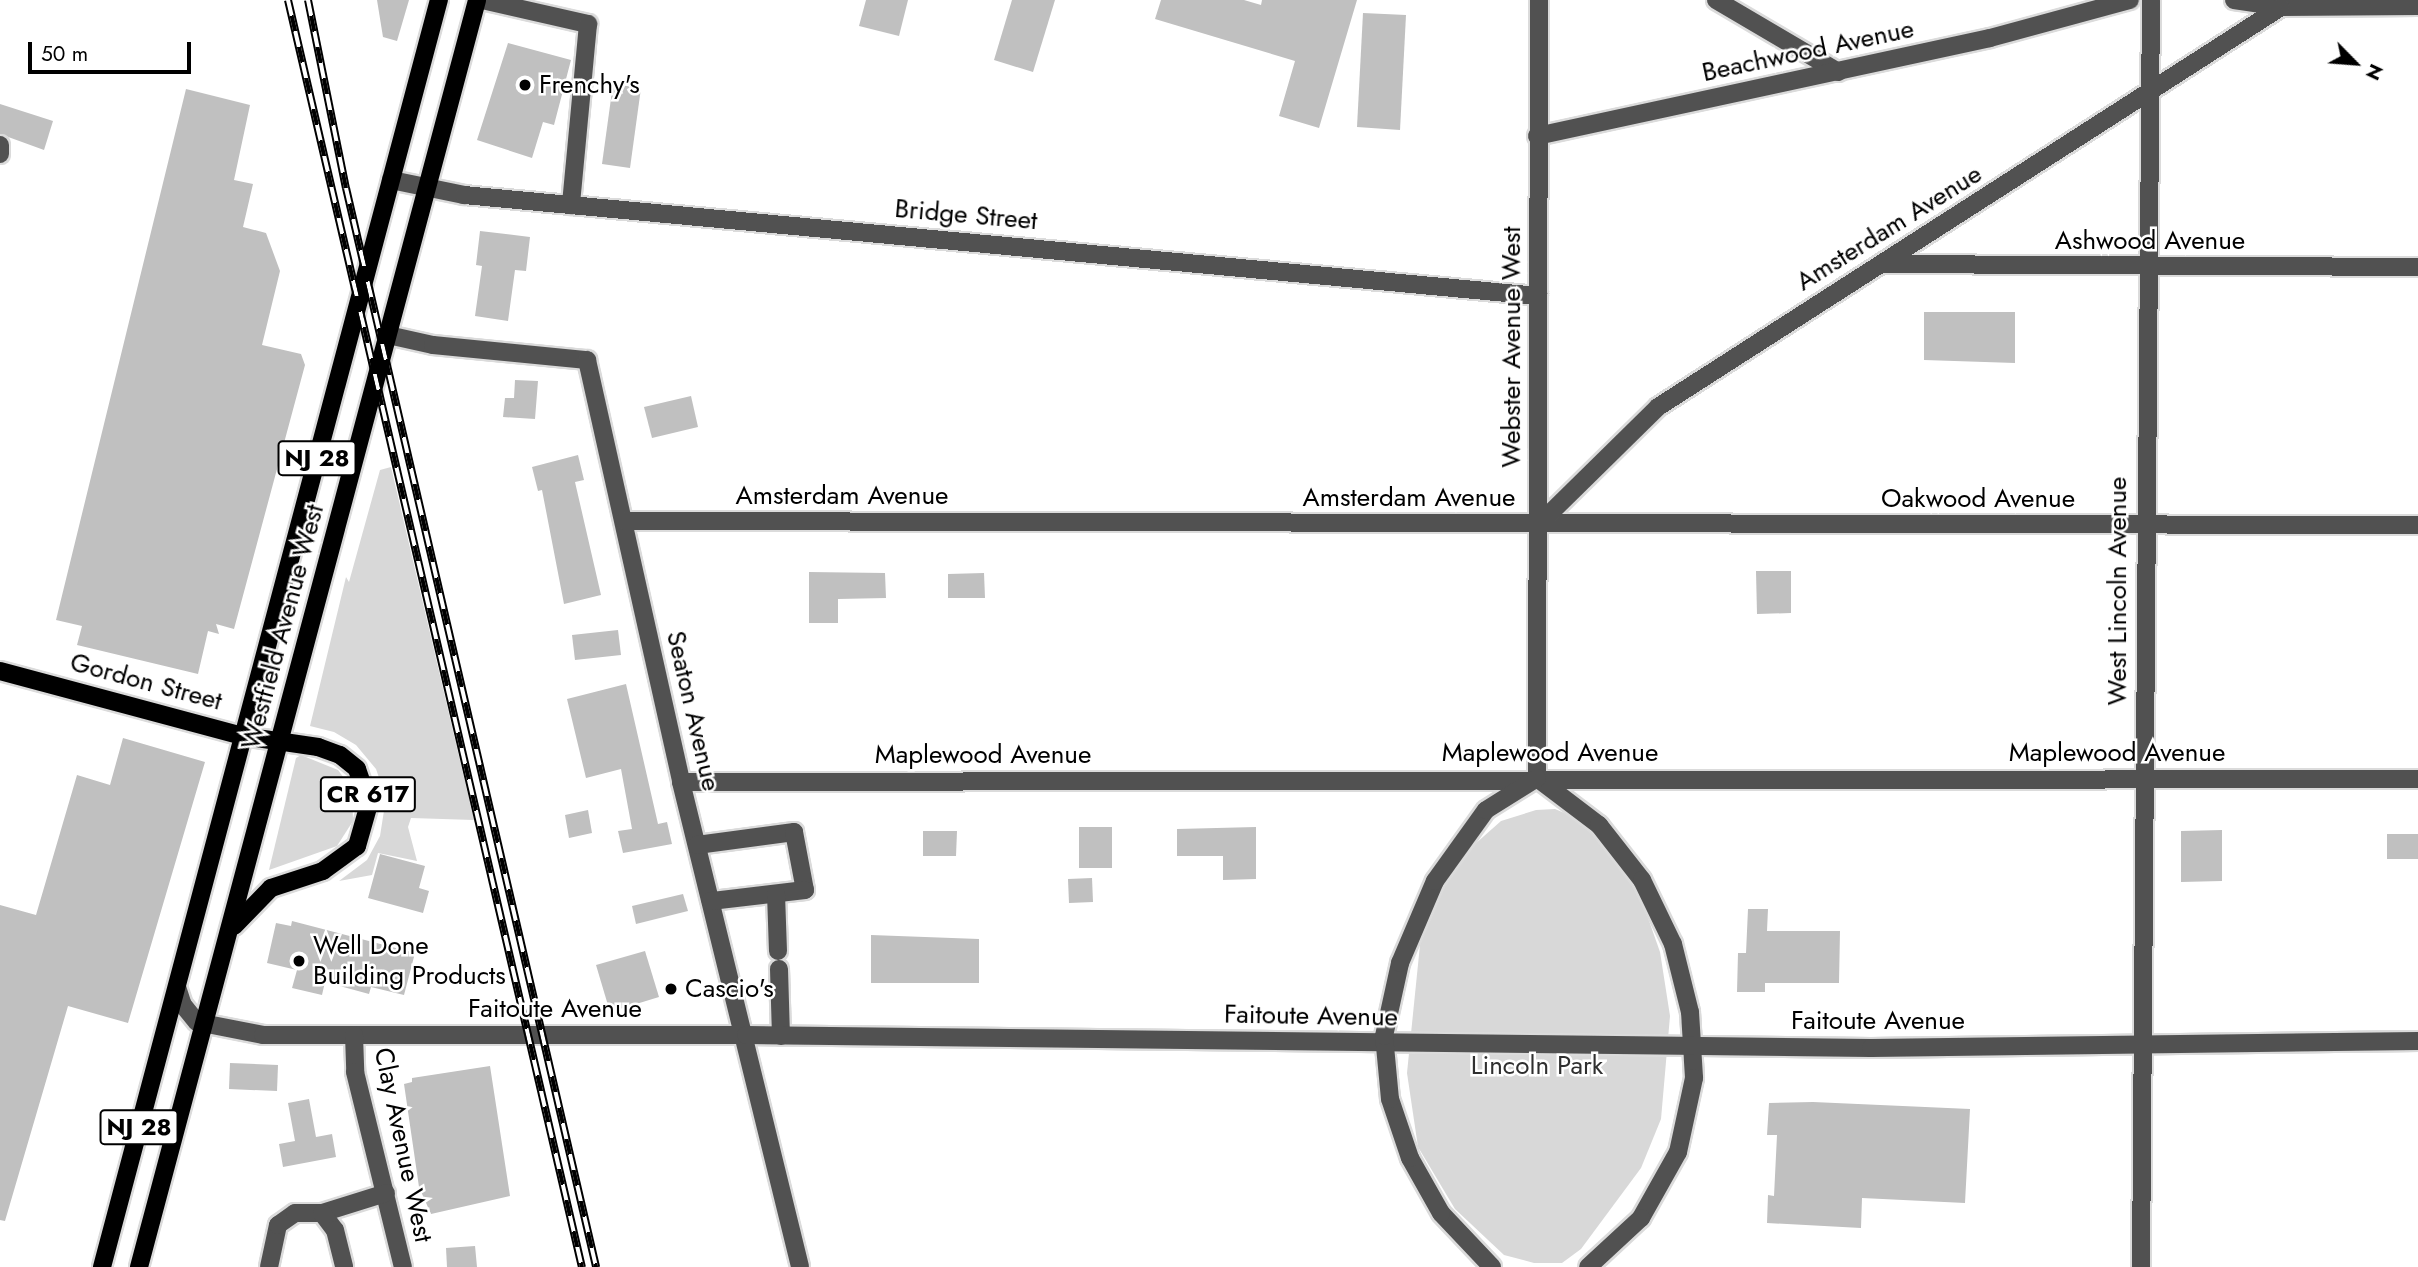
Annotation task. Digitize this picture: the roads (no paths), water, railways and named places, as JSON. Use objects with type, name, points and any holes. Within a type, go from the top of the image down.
[{"type":"main road","name":"Westfield Avenue West","points":[[102,1267],[439,0]]},
{"type":"main road","name":"Westfield Avenue West","points":[[139,1267],[480,0]]},
{"type":"main road","name":"Gordon Street","points":[[0,671],[243,736],[279,742]]},
{"type":"main road","name":"CR 617","points":[[227,938],[249,906],[271,888],[323,871],[348,857],[368,820],[364,779],[349,761],[318,747],[279,742]]},
{"type":"street","points":[[480,0],[589,24],[570,205]]},
{"type":"street","name":"Webster Avenue West","points":[[1537,778],[1539,0]]},
{"type":"street","points":[[1716,0],[1838,72]]},
{"type":"street","name":"Beachwood Avenue","points":[[1537,136],[1838,72],[2130,0]]},
{"type":"street","name":"West Lincoln Avenue","points":[[2141,1267],[2146,96],[2151,0]]},
{"type":"street","points":[[2234,0],[2281,8],[2341,3],[2418,6]]},
{"type":"street","name":"Amsterdam Avenue","points":[[624,521],[1539,524],[1658,407],[2281,8]]},
{"type":"street","points":[[0,145],[0,154]]},
{"type":"street","name":"Bridge Street","points":[[391,180],[427,189],[570,205],[1538,296]]},
{"type":"street","name":"Ashwood Avenue","points":[[1881,264],[2146,268],[2418,267]]},
{"type":"street","name":"Seaton Avenue","points":[[388,335],[433,345],[587,360],[681,782],[746,1035],[800,1267]]},
{"type":"street","name":"Oakwood Avenue","points":[[1539,524],[2418,525]]},
{"type":"street","points":[[1492,1267],[1441,1213],[1410,1158],[1391,1099],[1384,1044],[1400,962],[1435,881],[1486,810],[1537,778],[1599,825],[1642,880],[1673,944],[1693,1046],[1691,1104],[1668,1175],[1641,1218],[1588,1267]]},
{"type":"street","name":"Maplewood Avenue","points":[[681,782],[1537,778],[2418,779]]},
{"type":"street","points":[[697,845],[794,832],[805,891],[711,901]]},
{"type":"street","points":[[776,894],[781,1036]]},
{"type":"street","points":[[177,987],[183,1005],[204,1026]]},
{"type":"street","name":"Faitoute Avenue","points":[[204,1026],[262,1035],[746,1035],[1384,1044],[1693,1046],[2418,1041]]},
{"type":"street","name":"Clay Avenue West","points":[[354,1035],[355,1072],[403,1267]]},
{"type":"street","points":[[269,1267],[278,1225],[295,1213],[322,1213],[386,1193]]},
{"type":"street","points":[[322,1213],[335,1230],[344,1267]]},
{"type":"railway","points":[[288,0],[582,1267]]},
{"type":"railway","points":[[308,0],[346,188],[596,1267]]},
{"type":"place","name":"Frenchy's","points":[[525,85]]},
{"type":"place","name":"Well Done Building Products","points":[[299,961]]},
{"type":"place","name":"Cascio's","points":[[671,989]]},
{"type":"park label","name":"Lincoln Park","points":[[1537,1066]]}]
